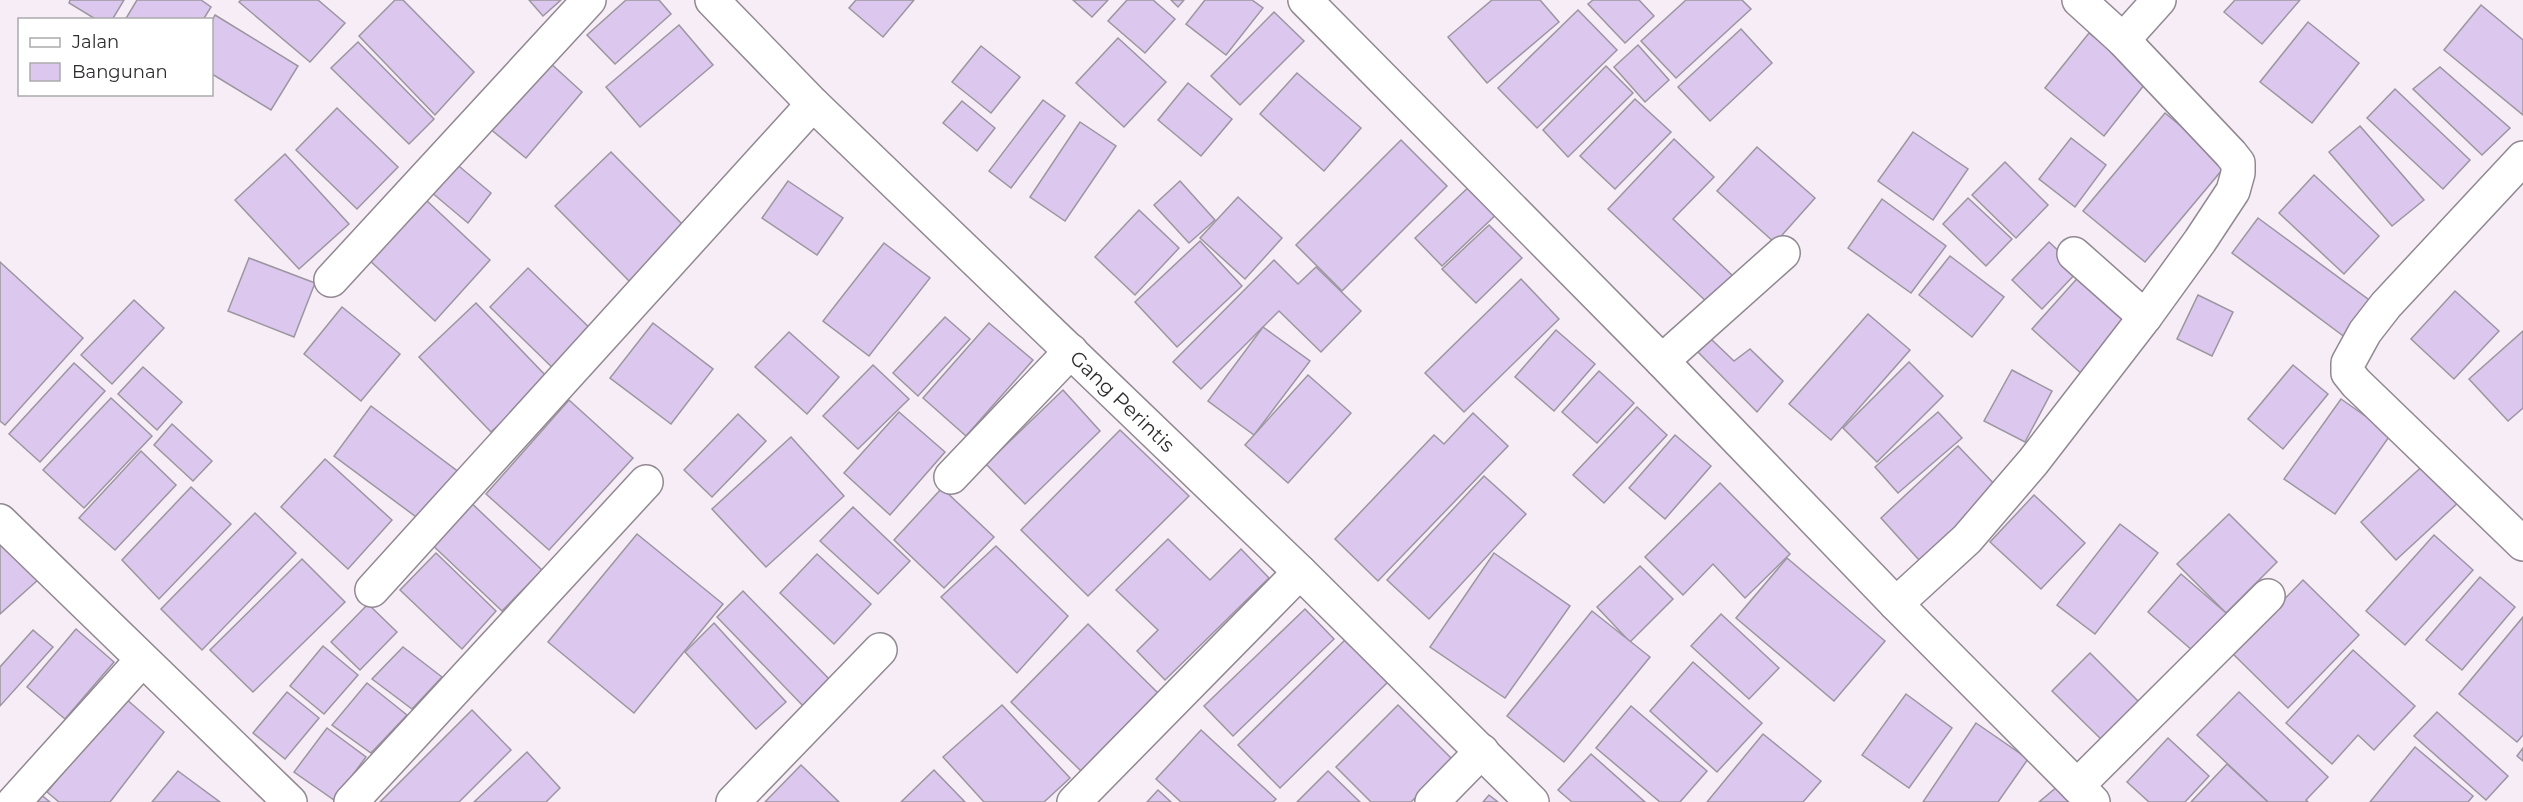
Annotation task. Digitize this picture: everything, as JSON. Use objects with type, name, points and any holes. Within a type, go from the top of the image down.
[{"type":"street","points":[[331,280],[590,0]]},
{"type":"street","name":"Gang Perintis","points":[[712,0],[813,104],[1300,572],[1532,802]]},
{"type":"street","points":[[1305,0],[2085,794],[2268,596]]},
{"type":"street","points":[[1896,604],[1967,539],[2033,462],[2145,317],[2200,241],[2232,190],[2238,172],[2238,163],[2123,40],[2079,0]]},
{"type":"street","points":[[2123,40],[2159,0]]},
{"type":"street","points":[[372,590],[813,104]]},
{"type":"street","points":[[2523,158],[2386,305],[2365,332],[2348,363],[2348,373],[2523,544]]},
{"type":"street","points":[[1662,361],[1783,253]]},
{"type":"street","points":[[2074,254],[2145,317]]},
{"type":"street","points":[[951,477],[1071,351]]},
{"type":"street","points":[[351,802],[646,482]]},
{"type":"street","points":[[0,521],[290,802]]},
{"type":"street","points":[[1074,802],[1300,572]]},
{"type":"street","points":[[733,802],[880,650]]},
{"type":"street","points":[[14,802],[142,660]]},
{"type":"street","points":[[1432,802],[1482,751]]},
{"type":"building","points":[[70,0],[124,0],[113,18],[94,18],[69,3]]},
{"type":"building","points":[[137,0],[201,0],[211,7],[204,18],[126,18]]},
{"type":"building","points":[[241,0],[318,0],[345,23],[310,62],[239,2]]},
{"type":"building","points":[[395,0],[403,0],[474,72],[435,115],[359,36]]},
{"type":"building","points":[[529,0],[561,0],[543,16]]},
{"type":"building","points":[[626,0],[659,0],[671,14],[615,64],[587,35]]},
{"type":"building","points":[[856,0],[914,0],[883,37],[849,8]]},
{"type":"building","points":[[1073,0],[1108,0],[1092,17]]},
{"type":"building","points":[[1127,0],[1153,0],[1175,19],[1145,53],[1108,21]]},
{"type":"building","points":[[1171,0],[1184,0],[1178,7]]},
{"type":"building","points":[[1205,0],[1252,0],[1263,8],[1226,55],[1186,24]]},
{"type":"building","points":[[1492,0],[1540,0],[1559,22],[1487,83],[1448,37]]},
{"type":"building","points":[[1593,0],[1639,0],[1654,16],[1625,43],[1588,4]]},
{"type":"building","points":[[1686,0],[1742,0],[1751,9],[1676,78],[1641,41]]},
{"type":"building","points":[[2235,0],[2300,0],[2262,44],[2224,12]]},
{"type":"building","points":[[2481,5],[2523,40],[2523,115],[2444,50]]},
{"type":"building","points":[[1578,10],[1617,50],[1537,128],[1498,88]]},
{"type":"building","points":[[1274,12],[1304,41],[1240,105],[1211,76]]},
{"type":"building","points":[[215,15],[298,66],[271,110],[213,75],[213,19]]},
{"type":"building","points":[[2308,22],[2359,63],[2312,123],[2260,82]]},
{"type":"building","points":[[679,25],[713,65],[640,127],[606,87]]},
{"type":"building","points":[[1741,29],[1772,63],[1710,121],[1678,87]]},
{"type":"building","points":[[2089,33],[2148,80],[2104,136],[2045,88]]},
{"type":"building","points":[[1118,38],[1166,82],[1124,127],[1076,83]]},
{"type":"building","points":[[358,42],[434,119],[409,144],[331,68]]},
{"type":"building","points":[[1638,45],[1669,80],[1645,102],[1614,67]]},
{"type":"building","points":[[981,46],[1020,77],[991,113],[952,82]]},
{"type":"building","points":[[548,61],[582,92],[526,158],[484,124]]},
{"type":"building","points":[[1606,66],[1633,93],[1568,157],[1543,130]]},
{"type":"building","points":[[2440,67],[2510,128],[2482,155],[2413,89]]},
{"type":"building","points":[[1297,73],[1361,128],[1324,171],[1260,114]]},
{"type":"building","points":[[1188,83],[1232,119],[1201,156],[1158,120]]},
{"type":"building","points":[[2395,89],[2470,160],[2443,189],[2367,118]]},
{"type":"building","points":[[1635,99],[1671,132],[1615,189],[1580,156]]},
{"type":"building","points":[[1043,100],[1065,116],[1011,188],[989,171]]},
{"type":"building","points":[[962,101],[995,128],[977,151],[943,123]]},
{"type":"building","points":[[337,108],[398,167],[357,209],[296,150]]},
{"type":"building","points":[[2165,113],[2227,164],[2145,262],[2083,211]]},
{"type":"building","points":[[1080,122],[1116,146],[1065,221],[1030,197]]},
{"type":"building","points":[[2360,126],[2424,200],[2392,226],[2329,152]]},
{"type":"building","points":[[1913,132],[1968,169],[1933,220],[1878,181]]},
{"type":"building","points":[[2071,138],[2106,165],[2075,207],[2039,179]]},
{"type":"building","points":[[1674,139],[1714,177],[1673,219],[1734,277],[1709,304],[1608,209]]},
{"type":"building","points":[[1401,140],[1447,186],[1342,291],[1296,245]]},
{"type":"building","points":[[1757,147],[1815,198],[1775,243],[1717,191]]},
{"type":"building","points":[[611,152],[688,230],[632,284],[555,206]]},
{"type":"building","points":[[285,154],[349,224],[299,269],[235,200]]},
{"type":"building","points":[[454,162],[491,193],[468,223],[431,192]]},
{"type":"building","points":[[2005,162],[2048,205],[2016,238],[1972,195]]},
{"type":"building","points":[[2314,175],[2379,236],[2344,274],[2279,213]]},
{"type":"building","points":[[788,181],[843,218],[817,255],[762,218]]},
{"type":"building","points":[[1180,181],[1215,220],[1189,243],[1154,205]]},
{"type":"building","points":[[1474,182],[1501,210],[1442,266],[1415,238]]},
{"type":"building","points":[[1238,197],[1282,238],[1245,279],[1200,238]]},
{"type":"building","points":[[1968,198],[2012,239],[1986,266],[1943,224]]},
{"type":"building","points":[[1882,199],[1946,246],[1911,293],[1848,248]]},
{"type":"building","points":[[426,200],[490,260],[435,321],[367,258]]},
{"type":"building","points":[[1139,210],[1179,248],[1135,295],[1095,257]]},
{"type":"building","points":[[2258,218],[2376,305],[2350,341],[2232,253]]},
{"type":"building","points":[[1489,225],[1522,258],[1476,303],[1442,269]]},
{"type":"building","points":[[1200,241],[1242,286],[1177,347],[1135,302]]},
{"type":"building","points":[[2049,242],[2079,270],[2042,309],[2012,280]]},
{"type":"building","points":[[884,243],[930,278],[869,356],[823,321]]},
{"type":"building","points":[[1950,256],[2004,297],[1972,337],[1919,295]]},
{"type":"building","points":[[249,258],[315,283],[294,337],[228,311]]},
{"type":"building","points":[[1274,260],[1298,284],[1316,267],[1361,311],[1321,352],[1279,311],[1201,389],[1173,362]]},
{"type":"building","points":[[0,262],[83,338],[5,425],[0,421]]},
{"type":"building","points":[[528,268],[598,336],[560,375],[490,307]]},
{"type":"building","points":[[2082,273],[2135,320],[2084,376],[2032,329]]},
{"type":"building","points":[[1521,279],[1559,319],[1464,412],[1425,373]]},
{"type":"building","points":[[2455,291],[2499,331],[2454,379],[2411,339]]},
{"type":"building","points":[[2198,295],[2233,312],[2212,356],[2177,339]]},
{"type":"building","points":[[134,300],[164,328],[112,384],[81,355]]},
{"type":"building","points":[[476,303],[548,378],[491,432],[419,357]]},
{"type":"building","points":[[342,307],[400,354],[361,401],[304,354]]},
{"type":"building","points":[[1868,314],[1910,350],[1831,440],[1789,404]]},
{"type":"building","points":[[945,317],[970,339],[918,396],[893,373]]},
{"type":"building","points":[[653,323],[713,369],[671,424],[610,378]]},
{"type":"building","points":[[989,323],[1033,360],[966,436],[923,398]]},
{"type":"building","points":[[1263,327],[1310,361],[1254,435],[1208,401]]},
{"type":"building","points":[[1556,330],[1595,364],[1554,411],[1515,377]]},
{"type":"building","points":[[2523,331],[2523,408],[2508,421],[2469,379]]},
{"type":"building","points":[[789,332],[839,377],[807,414],[755,367]]},
{"type":"building","points":[[1711,339],[1734,361],[1750,349],[1783,381],[1757,412],[1698,352]]},
{"type":"building","points":[[1909,362],[1943,396],[1877,462],[1843,428]]},
{"type":"building","points":[[74,363],[105,391],[40,462],[9,434]]},
{"type":"building","points":[[873,365],[909,399],[858,449],[823,416]]},
{"type":"building","points":[[2293,365],[2328,394],[2283,449],[2248,419]]},
{"type":"building","points":[[143,367],[182,402],[157,430],[118,394]]},
{"type":"building","points":[[2012,370],[2052,391],[2025,442],[1984,421]]},
{"type":"building","points":[[1599,371],[1634,403],[1597,443],[1562,412]]},
{"type":"building","points":[[1308,375],[1351,413],[1288,483],[1245,445]]},
{"type":"building","points":[[1063,390],[1100,431],[1025,504],[986,464]]},
{"type":"building","points":[[111,398],[152,436],[84,508],[43,470]]},
{"type":"building","points":[[2341,399],[2391,434],[2335,514],[2284,479]]},
{"type":"building","points":[[569,400],[633,458],[549,550],[486,494]]},
{"type":"building","points":[[371,406],[464,476],[427,525],[334,456]]},
{"type":"building","points":[[1637,407],[1667,435],[1604,503],[1573,475]]},
{"type":"building","points":[[899,412],[945,452],[890,515],[844,473]]},
{"type":"building","points":[[1938,412],[1962,438],[1898,493],[1875,467]]},
{"type":"building","points":[[1473,413],[1508,446],[1378,581],[1335,539],[1434,435],[1444,444]]},
{"type":"building","points":[[738,414],[766,441],[712,497],[684,470]]},
{"type":"building","points":[[172,424],[212,461],[193,481],[154,445]]},
{"type":"building","points":[[1120,430],[1189,496],[1088,596],[1021,530]]},
{"type":"building","points":[[1675,435],[1711,466],[1665,519],[1629,488]]},
{"type":"building","points":[[791,437],[844,496],[766,567],[712,509]]},
{"type":"building","points":[[1958,446],[1998,488],[1919,560],[1881,518]]},
{"type":"building","points":[[141,451],[176,485],[115,550],[79,518]]},
{"type":"building","points":[[325,459],[392,520],[348,569],[281,507]]},
{"type":"building","points":[[2427,462],[2461,500],[2396,560],[2361,522]]},
{"type":"building","points":[[1484,476],[1526,514],[1429,619],[1387,580]]},
{"type":"building","points":[[1720,483],[1790,554],[1745,598],[1713,564],[1683,595],[1645,557]]},
{"type":"building","points":[[191,487],[231,524],[159,599],[122,560]]},
{"type":"building","points":[[942,488],[994,537],[944,588],[894,540]]},
{"type":"building","points":[[2034,495],[2085,543],[2041,589],[1990,542]]},
{"type":"building","points":[[465,497],[542,570],[502,611],[427,540]]},
{"type":"building","points":[[853,507],[910,561],[878,594],[820,541]]},
{"type":"building","points":[[255,513],[296,553],[202,650],[161,609]]},
{"type":"building","points":[[2229,514],[2277,562],[2226,613],[2177,564]]},
{"type":"building","points":[[2120,524],[2158,553],[2095,634],[2057,605]]},
{"type":"building","points":[[637,534],[723,604],[634,713],[548,642]]},
{"type":"building","points":[[2434,535],[2473,570],[2405,645],[2366,611]]},
{"type":"building","points":[[0,536],[39,579],[0,614]]},
{"type":"building","points":[[1168,539],[1210,580],[1241,549],[1269,578],[1165,680],[1137,651],[1158,630],[1116,590]]},
{"type":"building","points":[[996,546],[1068,616],[1017,673],[941,597]]},
{"type":"building","points":[[436,553],[496,611],[462,649],[400,590]]},
{"type":"building","points":[[1494,553],[1570,606],[1505,698],[1430,647]]},
{"type":"building","points":[[817,554],[871,604],[834,644],[780,593]]},
{"type":"building","points":[[1787,558],[1885,641],[1834,701],[1736,618]]},
{"type":"building","points":[[302,559],[345,602],[253,692],[210,650]]},
{"type":"building","points":[[1640,566],[1673,599],[1630,642],[1597,607]]},
{"type":"building","points":[[2181,574],[2233,619],[2200,657],[2148,612]]},
{"type":"building","points":[[2480,577],[2515,607],[2462,670],[2426,640]]},
{"type":"building","points":[[2303,580],[2359,635],[2288,708],[2232,653]]},
{"type":"building","points":[[743,591],[833,683],[806,709],[717,617]]},
{"type":"building","points":[[368,604],[397,632],[360,670],[331,642]]},
{"type":"building","points":[[1305,609],[1334,639],[1233,736],[1204,706]]},
{"type":"building","points":[[1592,611],[1650,657],[1564,762],[1507,716]]},
{"type":"building","points":[[1721,614],[1779,668],[1749,699],[1691,646]]},
{"type":"building","points":[[2523,617],[2523,735],[2517,742],[2459,694]]},
{"type":"building","points":[[714,623],[786,702],[756,729],[685,652]]},
{"type":"building","points":[[1088,624],[1158,693],[1081,771],[1011,702]]},
{"type":"building","points":[[76,629],[114,662],[65,719],[27,687]]},
{"type":"building","points":[[33,630],[53,647],[0,706],[0,667]]},
{"type":"building","points":[[1348,637],[1390,680],[1280,788],[1238,745]]},
{"type":"building","points":[[323,646],[358,675],[324,714],[290,686]]},
{"type":"building","points":[[403,647],[442,677],[412,709],[372,679]]},
{"type":"building","points":[[2353,650],[2415,706],[2374,750],[2358,735],[2332,764],[2286,723]]},
{"type":"building","points":[[2090,653],[2144,707],[2107,745],[2052,691]]},
{"type":"building","points":[[1693,662],[1762,723],[1717,772],[1650,711]]},
{"type":"building","points":[[367,683],[407,715],[371,753],[332,725]]},
{"type":"building","points":[[287,692],[319,718],[285,759],[253,733]]},
{"type":"building","points":[[2239,692],[2328,777],[2306,800],[2308,802],[2268,802],[2197,735]]},
{"type":"building","points":[[1906,694],[1952,728],[1909,788],[1862,755]]},
{"type":"building","points":[[125,698],[164,732],[110,802],[59,802],[47,792]]},
{"type":"building","points":[[1002,705],[1070,778],[1044,802],[984,802],[943,757]]},
{"type":"building","points":[[1398,705],[1453,760],[1411,802],[1371,802],[1336,767]]},
{"type":"building","points":[[1631,706],[1707,771],[1680,802],[1660,802],[1596,748]]},
{"type":"building","points":[[472,710],[511,750],[459,802],[380,802]]},
{"type":"building","points":[[2437,712],[2508,776],[2486,800],[2414,736]]},
{"type":"building","points":[[1976,723],[2028,759],[1998,802],[1923,802]]},
{"type":"building","points":[[327,728],[366,757],[334,800],[294,772]]},
{"type":"building","points":[[1201,730],[1276,799],[1273,802],[1181,802],[1156,779]]},
{"type":"building","points":[[1763,734],[1821,781],[1803,802],[1707,802]]},
{"type":"building","points":[[2168,738],[2209,776],[2185,802],[2149,802],[2127,782]]},
{"type":"building","points":[[2415,747],[2473,796],[2468,802],[2370,802]]},
{"type":"building","points":[[2523,748],[2523,761],[2517,756]]},
{"type":"building","points":[[527,752],[560,788],[546,802],[474,802]]},
{"type":"building","points":[[1591,754],[1645,802],[1572,802],[1558,790]]},
{"type":"building","points":[[2227,764],[2268,802],[2191,802]]},
{"type":"building","points":[[801,765],[839,802],[765,802]]},
{"type":"building","points":[[934,770],[965,802],[901,802]]},
{"type":"building","points":[[178,771],[220,802],[152,802]]},
{"type":"building","points":[[1328,771],[1360,802],[1297,802]]},
{"type":"building","points":[[2058,786],[2072,802],[2039,802]]},
{"type":"building","points":[[34,789],[50,802],[23,802]]},
{"type":"building","points":[[1158,790],[1171,802],[1147,802]]},
{"type":"building","points":[[1489,795],[1498,802],[1483,802]]}]
